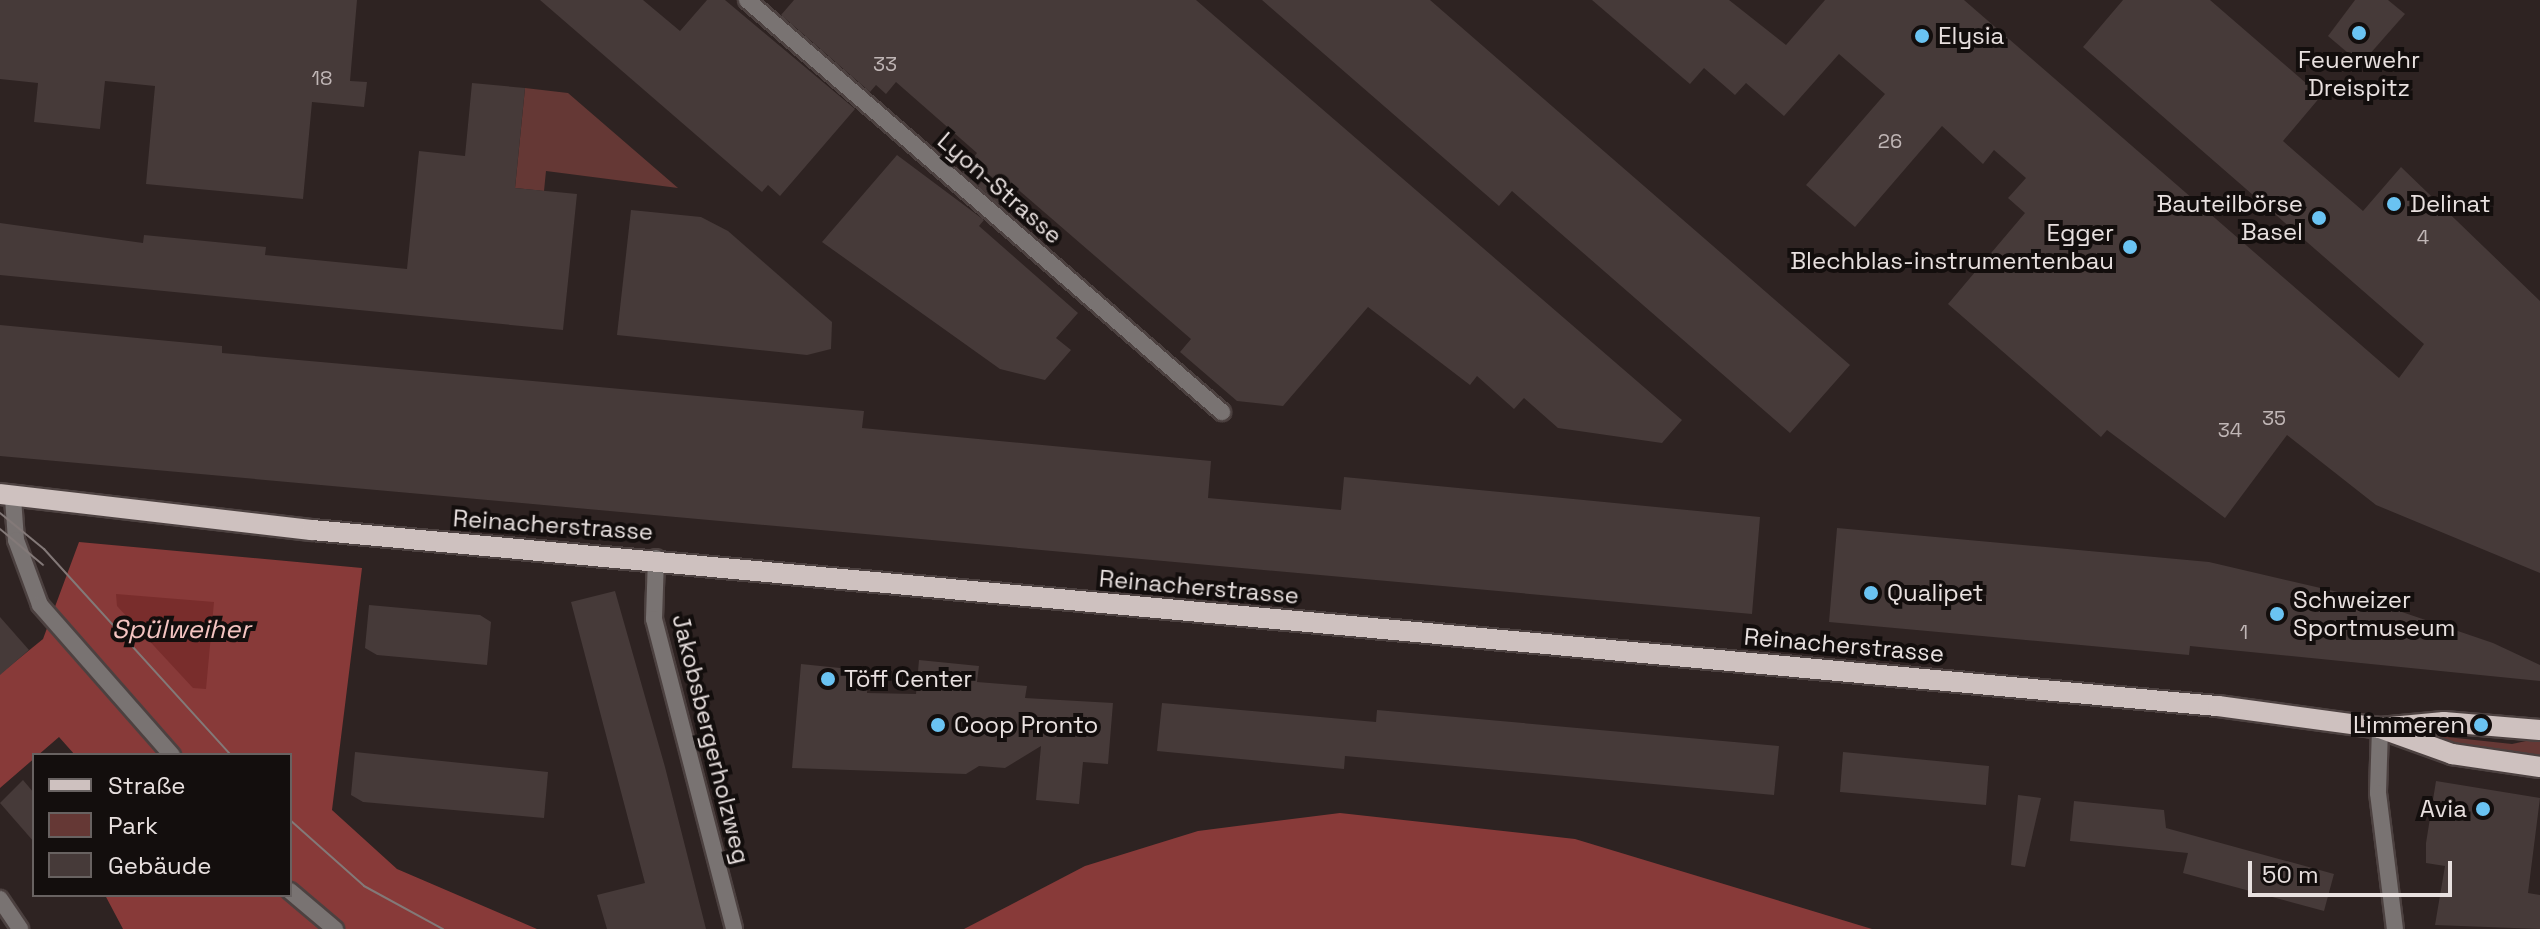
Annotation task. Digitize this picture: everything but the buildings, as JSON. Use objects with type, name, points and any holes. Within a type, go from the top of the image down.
[{"type":"main road","name":"Reinacherstrasse","points":[[4,498],[2202,704],[2380,728],[2444,722],[2540,730]]},
{"type":"main road","name":"Reinacherstrasse","points":[[2380,728],[2440,751],[2540,767]]},
{"type":"street","name":"Lyon-Strasse","points":[[747,0],[1222,412]]},
{"type":"street","points":[[4,498],[40,605],[170,753]]},
{"type":"street","name":"Jakobsbergerholzweg","points":[[656,558],[654,619],[734,929]]},
{"type":"street","points":[[2380,728],[2378,793],[2395,929]]},
{"type":"street","points":[[292,893],[335,929]]},
{"type":"street","points":[[0,899],[20,929]]},
{"type":"green space","points":[[525,88],[568,93],[678,188],[546,171],[544,191],[515,188]]},
{"type":"green space","points":[[2419,734],[2512,744],[2540,738],[2540,758],[2412,738]]},
{"type":"shaded area","points":[[79,542],[362,568],[332,810],[397,869],[537,929],[123,929],[106,897],[292,897],[292,753],[73,753],[59,737],[40,753],[32,753],[32,760],[0,788],[0,674],[43,639]]},
{"type":"shaded area","points":[[1340,813],[1575,839],[1872,929],[964,929],[1085,866],[1198,831]]},
{"type":"water","name":"Spülweiher","points":[[116,594],[214,602],[206,689],[193,688],[117,606]]},
{"type":"tram line","points":[[0,513],[44,549],[229,753]]},
{"type":"tram line","points":[[0,529],[43,565]]},
{"type":"tram line","points":[[292,822],[364,886],[443,929]]},
{"type":"place","name":"Feuerwehr Dreispitz","points":[[2359,33]]},
{"type":"place","name":"Elysia","points":[[1922,36]]},
{"type":"place","name":"Delinat","points":[[2394,204]]},
{"type":"place","name":"Bauteilbörse Basel","points":[[2319,218]]},
{"type":"place","name":"Egger Blechblas-instrumentenbau","points":[[2130,247]]},
{"type":"place","name":"Qualipet","points":[[1871,593]]},
{"type":"place","name":"Schweizer Sportmuseum","points":[[2277,614]]},
{"type":"place","name":"Töff Center","points":[[828,679]]},
{"type":"place","name":"Coop Pronto","points":[[938,725]]},
{"type":"place","name":"Limmeren","points":[[2481,725]]},
{"type":"place","name":"Avia","points":[[2483,809]]}]
